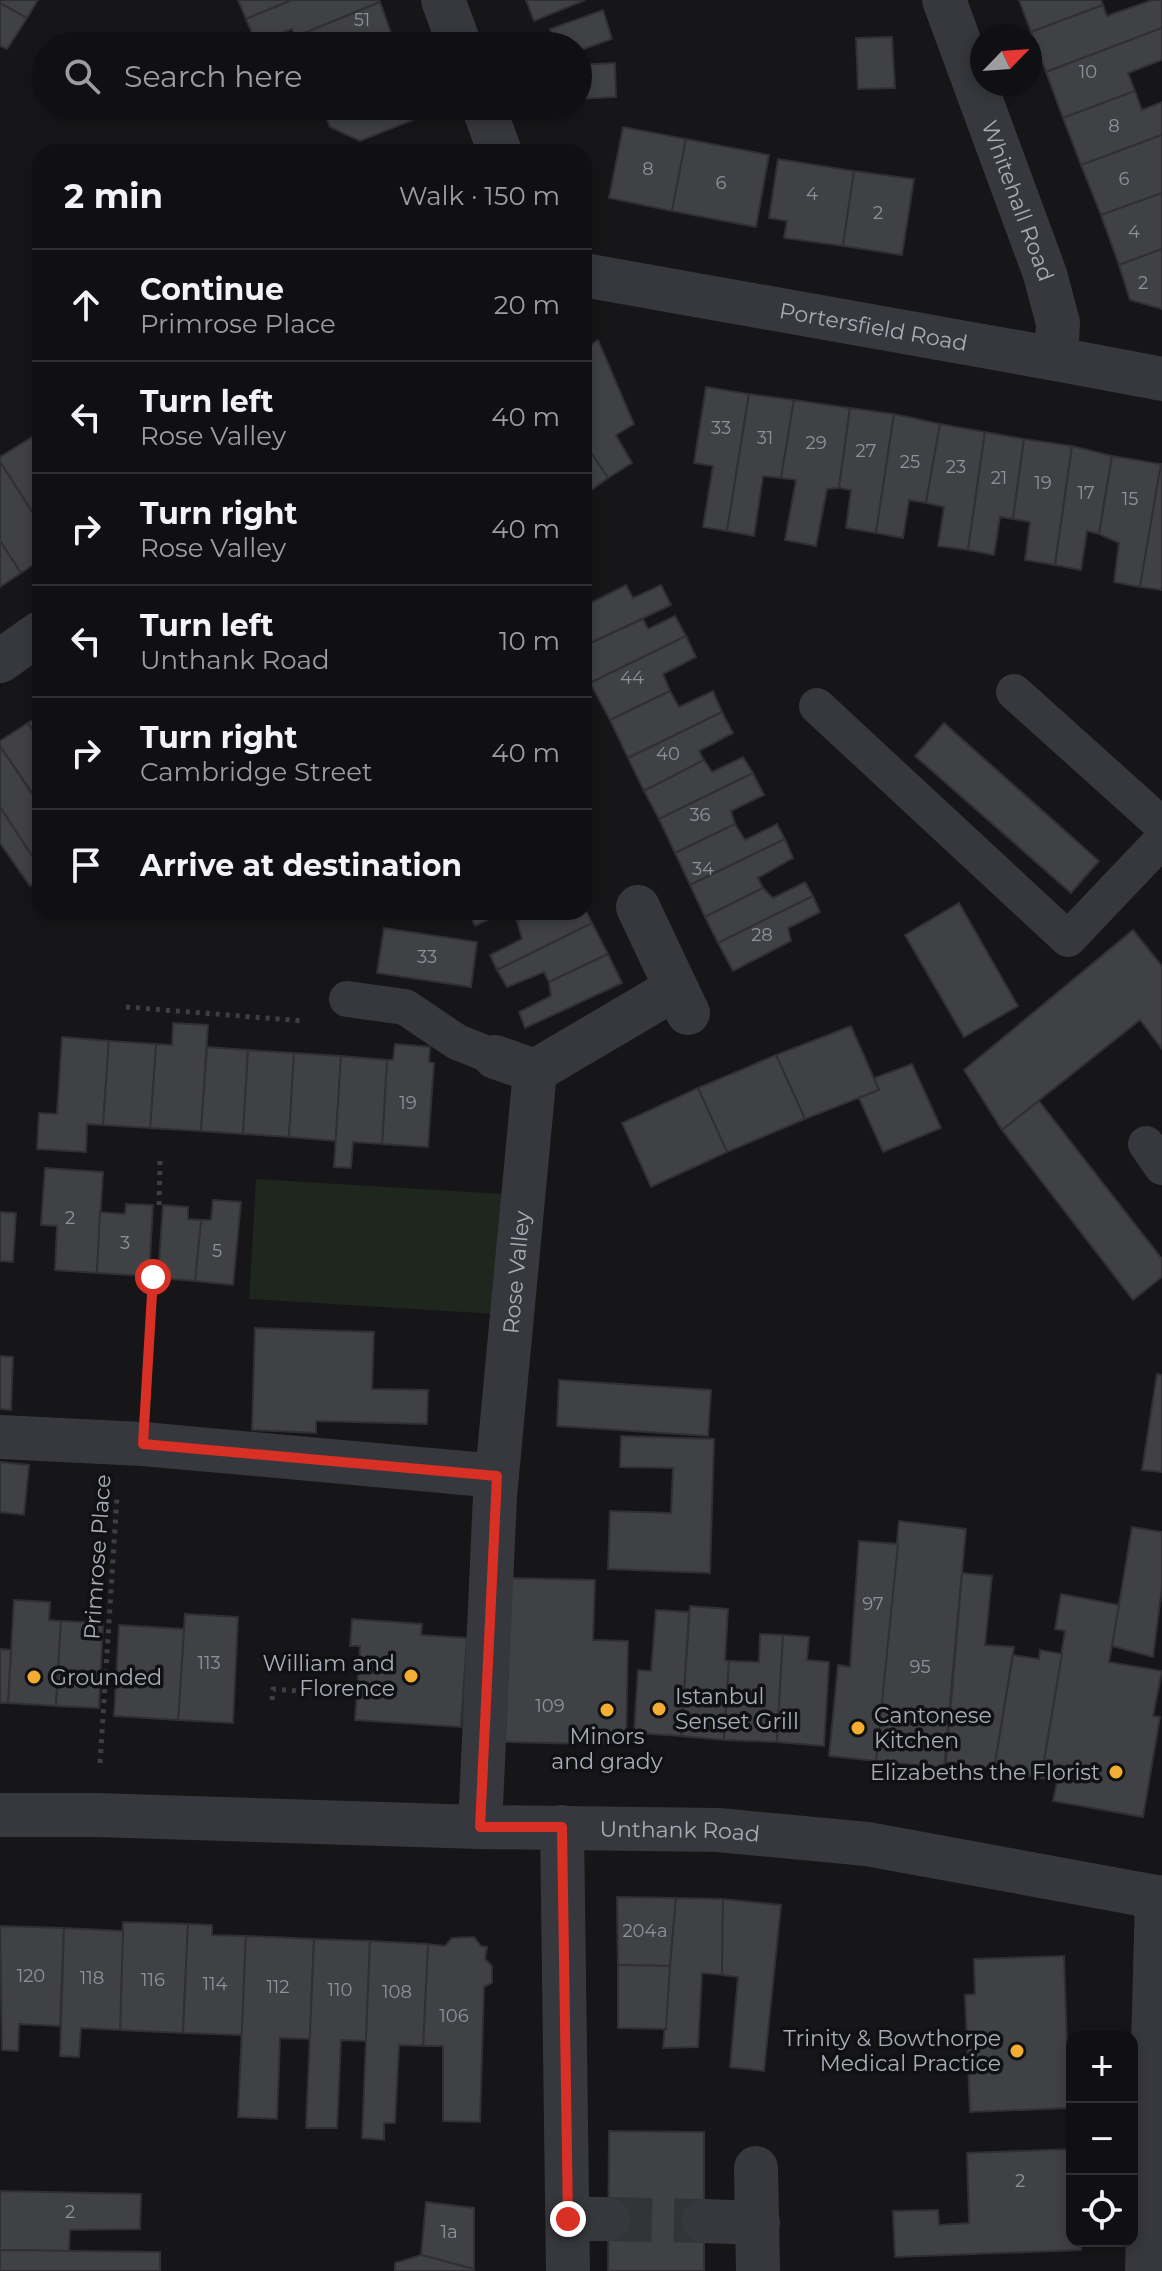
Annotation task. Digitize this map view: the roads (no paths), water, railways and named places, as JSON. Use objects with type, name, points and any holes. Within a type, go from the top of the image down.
[{"type":"street","points":[[443,0],[455,32]]},
{"type":"street","name":"Whitehall Road","points":[[944,0],[1045,274],[1058,323],[1056,359]]},
{"type":"street","points":[[488,120],[497,144]]},
{"type":"street","name":"Portersfield Road","points":[[592,276],[1162,379]]},
{"type":"street","points":[[0,661],[32,639]]},
{"type":"street","points":[[515,1064],[682,1000],[638,907]]},
{"type":"street","name":"Rose Valley","points":[[480,1827],[515,1064]]},
{"type":"street","points":[[0,1437],[132,1444],[497,1476]]},
{"type":"street","name":"Unthank Road","points":[[0,1815],[718,1830],[867,1844],[1159,1898]]},
{"type":"street","points":[[562,1827],[588,2219],[568,2271]]},
{"type":"street","points":[[1147,2271],[1159,1898]]},
{"type":"street","points":[[756,2168],[758,2271]]},
{"type":"street","points":[[704,2221],[758,2223]]},
{"type":"lane","points":[[1014,692],[1162,825]]},
{"type":"lane","points":[[817,706],[1068,939],[1162,840]]},
{"type":"lane","points":[[347,999],[405,1007],[457,1042],[515,1064]]},
{"type":"tunnel","points":[[608,2219],[704,2221]]},
{"type":"place","name":"William and Florence","points":[[411,1676]]},
{"type":"place","name":"Grounded","points":[[34,1677]]},
{"type":"place","name":"Istanbul Senset Grill","points":[[659,1709]]},
{"type":"place","name":"Minors and grady","points":[[607,1710]]},
{"type":"place","name":"Cantonese Kitchen","points":[[858,1728]]},
{"type":"place","name":"Elizabeths the Florist","points":[[1116,1772]]},
{"type":"place","name":"Trinity & Bowthorpe Medical Practice","points":[[1017,2051]]}]
